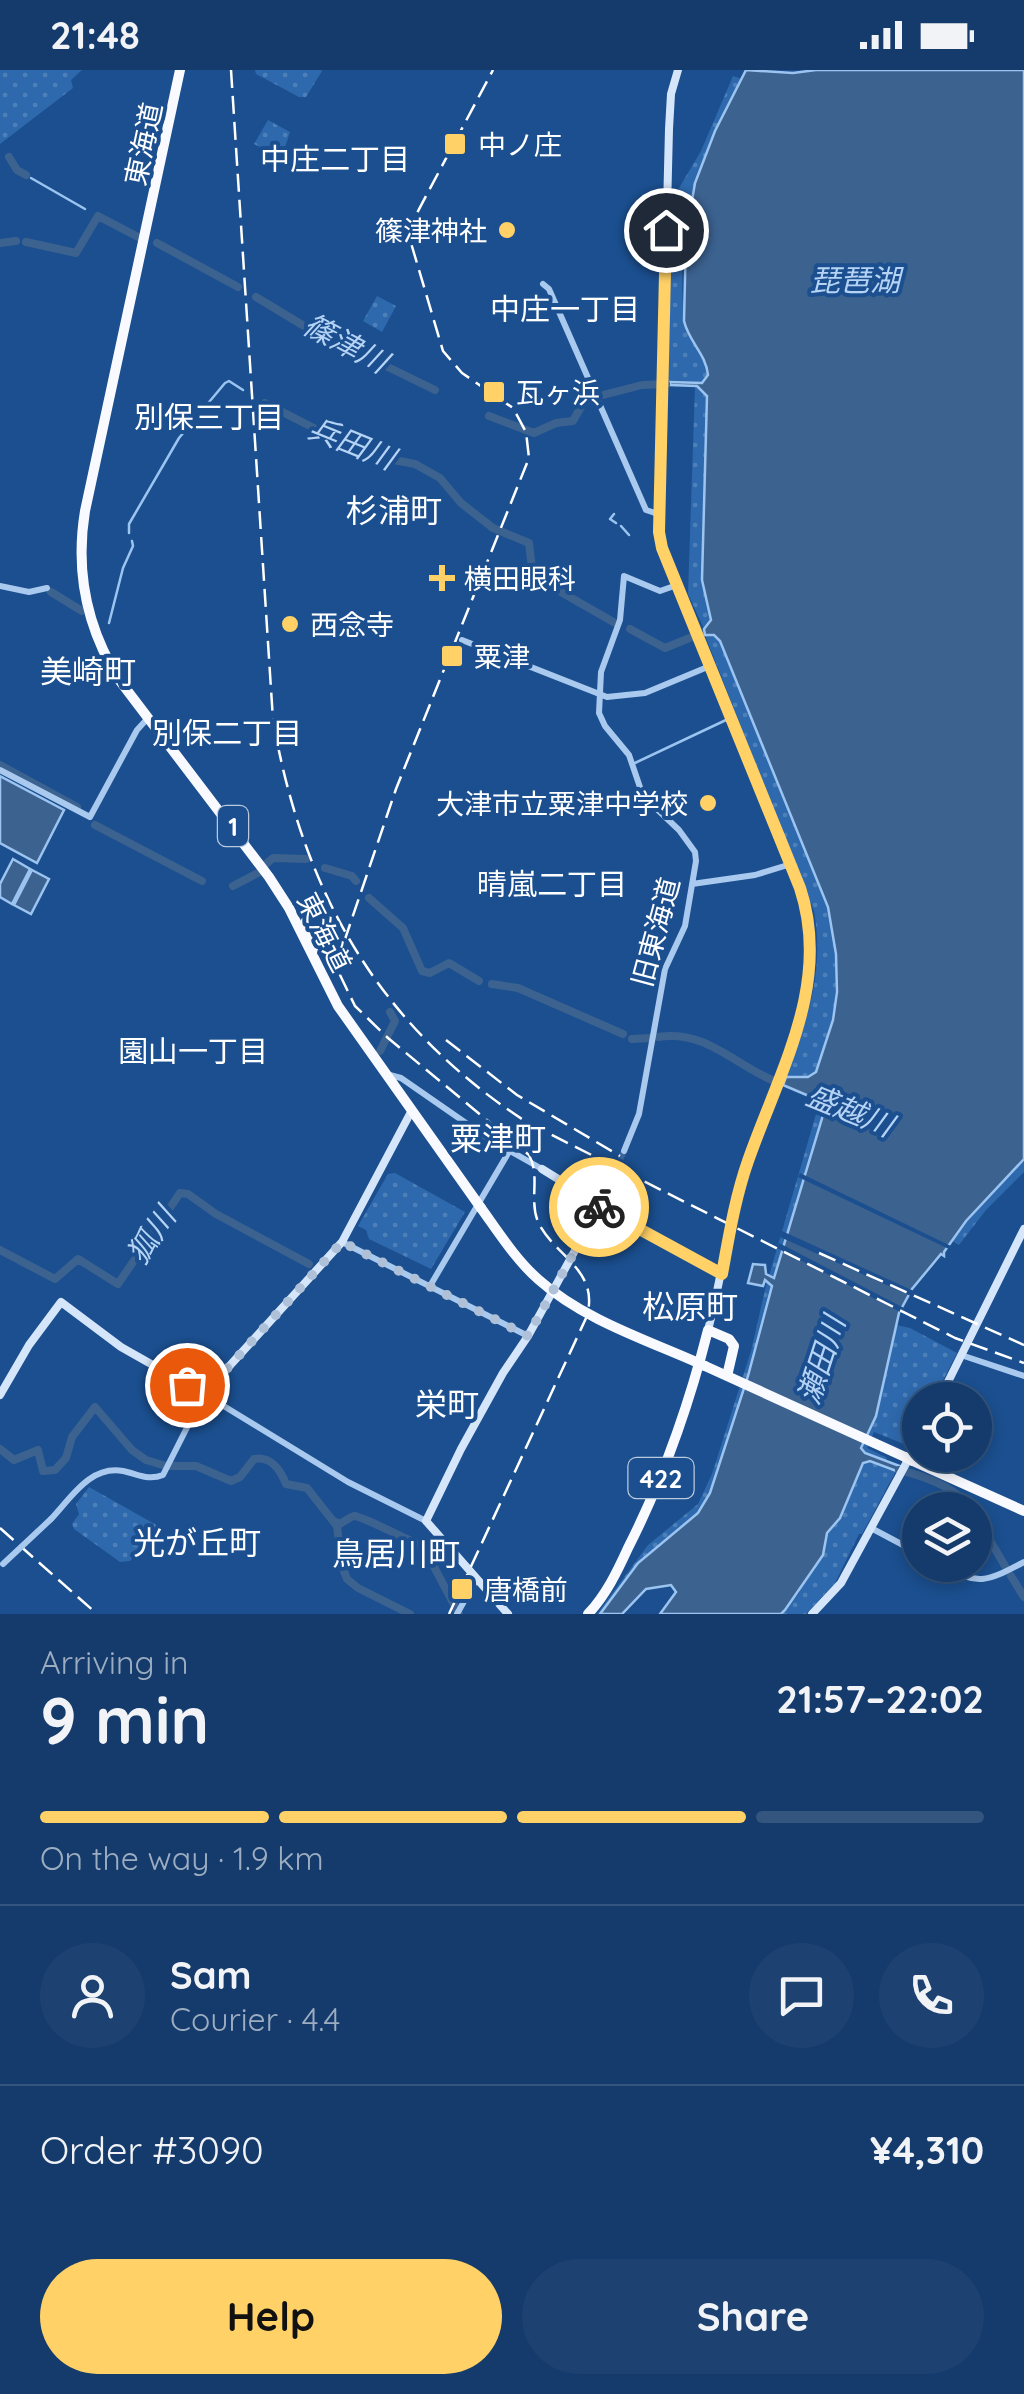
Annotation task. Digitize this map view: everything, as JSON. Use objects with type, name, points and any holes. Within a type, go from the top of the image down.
[{"type":"highway","name":"東海道","points":[[180,70],[81,540],[83,583],[94,630],[116,675],[236,830],[302,924],[318,966]]},
{"type":"highway","name":"東海道","points":[[302,924],[306,942],[338,1006],[522,1262],[554,1292],[580,1308],[870,1441],[902,1461]]},
{"type":"highway","points":[[708,1330],[729,1339],[734,1346],[733,1379]]},
{"type":"highway","name":"422","points":[[588,1614],[612,1581],[651,1502],[708,1330]]},
{"type":"highway","name":"東海道","points":[[926,1472],[1024,1511]]},
{"type":"main road","points":[[678,70],[670,105],[659,532],[791,864],[808,918],[811,974],[794,1040],[742,1180],[708,1330]]},
{"type":"main road","points":[[0,1395],[35,1336],[61,1302],[121,1347],[204,1394],[342,1242],[412,1110]]},
{"type":"main road","points":[[508,1614],[426,1521],[502,1373],[528,1336],[600,1205],[542,1168]]},
{"type":"main road","points":[[948,1382],[1024,1229]]},
{"type":"main road","points":[[812,1614],[841,1583],[902,1471]]},
{"type":"street","points":[[543,284],[576,345],[659,532]]},
{"type":"street","points":[[646,510],[658,514]]},
{"type":"street","points":[[599,695],[603,664],[620,620],[624,576],[660,592],[678,584]]},
{"type":"street","points":[[0,586],[29,592],[47,588]]},
{"type":"street","points":[[462,640],[599,695],[616,698],[645,694],[710,666]]},
{"type":"street","name":"旧東海道","points":[[599,695],[602,721],[629,755],[640,792],[679,830],[694,852],[683,933],[665,969],[639,1114],[624,1151]]},
{"type":"street","points":[[0,770],[90,817],[136,730],[148,718]]},
{"type":"street","points":[[692,884],[755,875],[791,864]]},
{"type":"street","points":[[386,1074],[402,1078],[542,1168]]},
{"type":"street","points":[[430,1286],[510,1150]]},
{"type":"street","points":[[613,1175],[600,1205],[722,1274]]},
{"type":"street","points":[[342,1242],[528,1336]]},
{"type":"street","points":[[961,1355],[1024,1376]]},
{"type":"street","points":[[2,1565],[99,1472],[120,1471],[154,1478],[169,1466],[204,1394],[346,1481],[426,1521]]},
{"type":"street","points":[[871,1528],[902,1544]]},
{"type":"street","points":[[992,1576],[1024,1562]]},
{"type":"street","points":[[459,1611],[476,1580]]},
{"type":"shaded area","points":[[0,70],[82,70],[71,80],[73,88],[0,144]]},
{"type":"shaded area","points":[[255,70],[322,71],[306,97],[299,97]]},
{"type":"shaded area","points":[[733,76],[742,79],[703,165],[684,253],[684,318],[708,375],[702,383],[668,382],[673,198],[701,151]]},
{"type":"shaded area","points":[[268,120],[290,132],[281,159],[254,144]]},
{"type":"shaded area","points":[[377,296],[396,306],[382,332],[363,321]]},
{"type":"shaded area","points":[[695,386],[704,390],[707,399],[702,580],[711,620],[704,629],[688,594]]},
{"type":"shaded area","points":[[712,634],[720,640],[818,878],[830,921],[836,963],[834,1006],[819,1067],[806,1077],[786,1077],[816,976],[814,911],[705,635]]},
{"type":"shaded area","points":[[813,1097],[821,1105],[823,1115],[773,1279],[769,1276],[816,1114]]},
{"type":"shaded area","points":[[1024,1159],[1024,1172],[986,1210],[959,1245],[951,1240],[978,1207]]},
{"type":"shaded area","points":[[395,1173],[465,1212],[431,1269],[369,1239],[366,1230],[358,1226],[388,1174]]},
{"type":"shaded area","points":[[767,1281],[772,1285],[743,1393],[710,1493],[698,1513],[638,1563],[597,1614],[648,1545],[698,1504],[712,1474],[751,1351]]},
{"type":"shaded area","points":[[896,1325],[910,1328],[957,1353],[942,1382],[902,1382],[902,1443],[874,1432],[867,1448],[887,1458],[886,1461],[865,1453],[861,1447],[876,1416]]},
{"type":"shaded area","points":[[870,1461],[896,1471],[835,1583],[806,1614],[781,1614],[799,1593],[804,1579],[811,1575],[823,1553],[827,1533],[841,1518],[863,1463]]},
{"type":"shaded area","points":[[89,1487],[160,1527],[148,1546],[144,1545],[130,1561],[120,1562],[74,1529],[72,1524],[79,1514],[76,1504]]},
{"type":"water","name":"琵琶湖","points":[[746,70],[1024,70],[1024,1159],[966,1221],[944,1256],[941,1254],[912,1289],[899,1313],[876,1416],[861,1448],[902,1467],[899,1472],[870,1461],[863,1463],[840,1518],[827,1533],[823,1555],[785,1610],[781,1614],[660,1614],[676,1592],[671,1585],[646,1589],[622,1614],[600,1614],[638,1563],[698,1513],[710,1493],[772,1286],[765,1280],[763,1286],[748,1283],[753,1264],[765,1265],[766,1274],[774,1278],[823,1115],[816,1099],[783,1085],[786,1077],[808,1077],[816,1072],[833,1020],[837,992],[836,954],[828,907],[720,641],[714,635],[705,635],[704,629],[711,620],[702,580],[707,396],[697,386],[670,382],[702,383],[708,375],[684,321],[686,236],[695,183],[715,131]]},
{"type":"water","points":[[0,776],[64,810],[37,863],[0,843]]},
{"type":"water","points":[[13,859],[30,869],[12,904],[0,897],[0,884]]},
{"type":"water","points":[[32,870],[49,879],[31,914],[14,905]]},
{"type":"pier","points":[[800,1173],[953,1247],[951,1250],[798,1177]]},
{"type":"pier","points":[[782,1231],[916,1292],[913,1297],[780,1237]]},
{"type":"pier","points":[[779,1243],[906,1309],[904,1314],[777,1248]]},
{"type":"waterway","name":"篠津川","points":[[9,157],[17,170],[26,175]]},
{"type":"waterway","points":[[31,178],[85,209]]},
{"type":"waterway","name":"篠津川","points":[[26,242],[76,253],[98,216],[138,237]]},
{"type":"waterway","name":"篠津川","points":[[0,243],[16,241]]},
{"type":"waterway","name":"篠津川","points":[[157,243],[238,287]]},
{"type":"waterway","name":"篠津川","points":[[256,297],[304,326],[435,390]]},
{"type":"waterway","name":"兵田川","points":[[129,533],[129,524],[179,438],[225,383],[229,381],[243,390]]},
{"type":"waterway","name":"篠津川","points":[[603,395],[642,385],[666,384]]},
{"type":"waterway","name":"篠津川","points":[[489,416],[534,433],[556,423],[573,421],[583,403],[592,398]]},
{"type":"waterway","name":"兵田川","points":[[265,403],[343,443],[383,458],[415,464],[440,478],[461,503],[493,528],[529,543],[533,576],[615,623]]},
{"type":"waterway","points":[[614,514],[610,519],[616,523]]},
{"type":"waterway","points":[[621,526],[629,535]]},
{"type":"waterway","name":"兵田川","points":[[109,623],[132,541]]},
{"type":"waterway","name":"兵田川","points":[[51,592],[82,611]]},
{"type":"waterway","name":"兵田川","points":[[630,629],[665,648],[692,637]]},
{"type":"waterway","points":[[635,763],[726,720]]},
{"type":"waterway","name":"盛越川","points":[[0,765],[77,807]]},
{"type":"waterway","name":"盛越川","points":[[95,825],[202,881]]},
{"type":"waterway","name":"盛越川","points":[[266,864],[273,858],[306,859]]},
{"type":"waterway","name":"盛越川","points":[[325,868],[352,876],[356,881]]},
{"type":"waterway","name":"盛越川","points":[[233,886],[258,873]]},
{"type":"waterway","name":"盛越川","points":[[369,898],[403,928],[422,971],[430,973],[449,963],[479,981]]},
{"type":"waterway","name":"盛越川","points":[[492,984],[518,988],[623,1034]]},
{"type":"waterway","name":"狐川","points":[[380,1051],[395,1021],[390,1012]]},
{"type":"waterway","name":"盛越川","points":[[658,1037],[675,1036],[704,1043],[772,1080]]},
{"type":"waterway","name":"盛越川","points":[[632,1039],[650,1038]]},
{"type":"waterway","name":"狐川","points":[[0,1250],[55,1279],[78,1259],[118,1284],[180,1193],[309,1264]]},
{"type":"waterway","points":[[0,1449],[14,1460],[38,1450],[43,1471],[55,1470],[66,1458],[72,1437],[95,1407],[132,1450],[146,1460],[166,1466],[196,1466],[231,1481],[240,1477],[254,1459],[270,1462],[286,1484],[307,1488],[337,1526],[347,1579],[410,1614]]},
{"type":"waterway","points":[[899,1470],[953,1492]]},
{"type":"waterway","points":[[334,1521],[340,1524],[358,1517],[423,1546],[459,1614]]},
{"type":"waterway","points":[[992,1544],[1005,1566]]},
{"type":"waterway","points":[[1011,1576],[1024,1597]]},
{"type":"tunnel","points":[[613,1175],[624,1151]]},
{"type":"railway","points":[[231,70],[273,720],[286,783],[305,842],[328,898],[356,950],[390,999],[430,1044],[475,1085],[528,1123],[955,1338],[1024,1363]]},
{"type":"railway","points":[[449,1614],[587,1316],[589,1300],[582,1276],[539,1224],[529,1155],[388,1038],[355,1006],[340,975],[343,945],[396,789],[529,458],[526,432],[513,408],[462,373],[443,351],[411,243],[417,213],[493,70]]},
{"type":"railway","points":[[446,1040],[517,1095],[620,1156]]},
{"type":"railway","points":[[819,1253],[1024,1345]]},
{"type":"railway","points":[[0,1528],[97,1614]]},
{"type":"way so far","points":[[187,1385],[204,1394],[342,1242],[528,1336],[599,1207]]},
{"type":"place","name":"中ノ庄","points":[[455,144]]},
{"type":"place","name":"篠津神社","points":[[507,230]]},
{"type":"place","name":"瓦ヶ浜","points":[[494,392]]},
{"type":"place","name":"横田眼科","points":[[442,578]]},
{"type":"place","name":"西念寺","points":[[290,624]]},
{"type":"place","name":"粟津","points":[[452,656]]},
{"type":"place","name":"大津市立粟津中学校","points":[[708,803]]},
{"type":"place","name":"唐橋前","points":[[462,1589]]},
{"type":"district","name":"中庄二丁目","points":[[335,159]]},
{"type":"district","name":"中庄一丁目","points":[[565,309]]},
{"type":"district","name":"別保三丁目","points":[[209,417]]},
{"type":"district","name":"杉浦町","points":[[394,510]]},
{"type":"district","name":"美崎町","points":[[88,671]]},
{"type":"district","name":"別保二丁目","points":[[227,733]]},
{"type":"district","name":"晴嵐二丁目","points":[[552,884]]},
{"type":"district","name":"園山一丁目","points":[[193,1051]]},
{"type":"district","name":"粟津町","points":[[498,1138]]},
{"type":"district","name":"松原町","points":[[690,1306]]},
{"type":"district","name":"栄町","points":[[447,1404]]},
{"type":"district","name":"光が丘町","points":[[197,1542]]},
{"type":"district","name":"鳥居川町","points":[[396,1553]]},
{"type":"route","points":[[599,1207],[722,1274],[742,1180],[794,1040],[811,974],[811,933],[800,888],[662,548],[658,519],[666,230]]},
{"type":"water label","name":"瀬田川","points":[[821,1360]]}]
